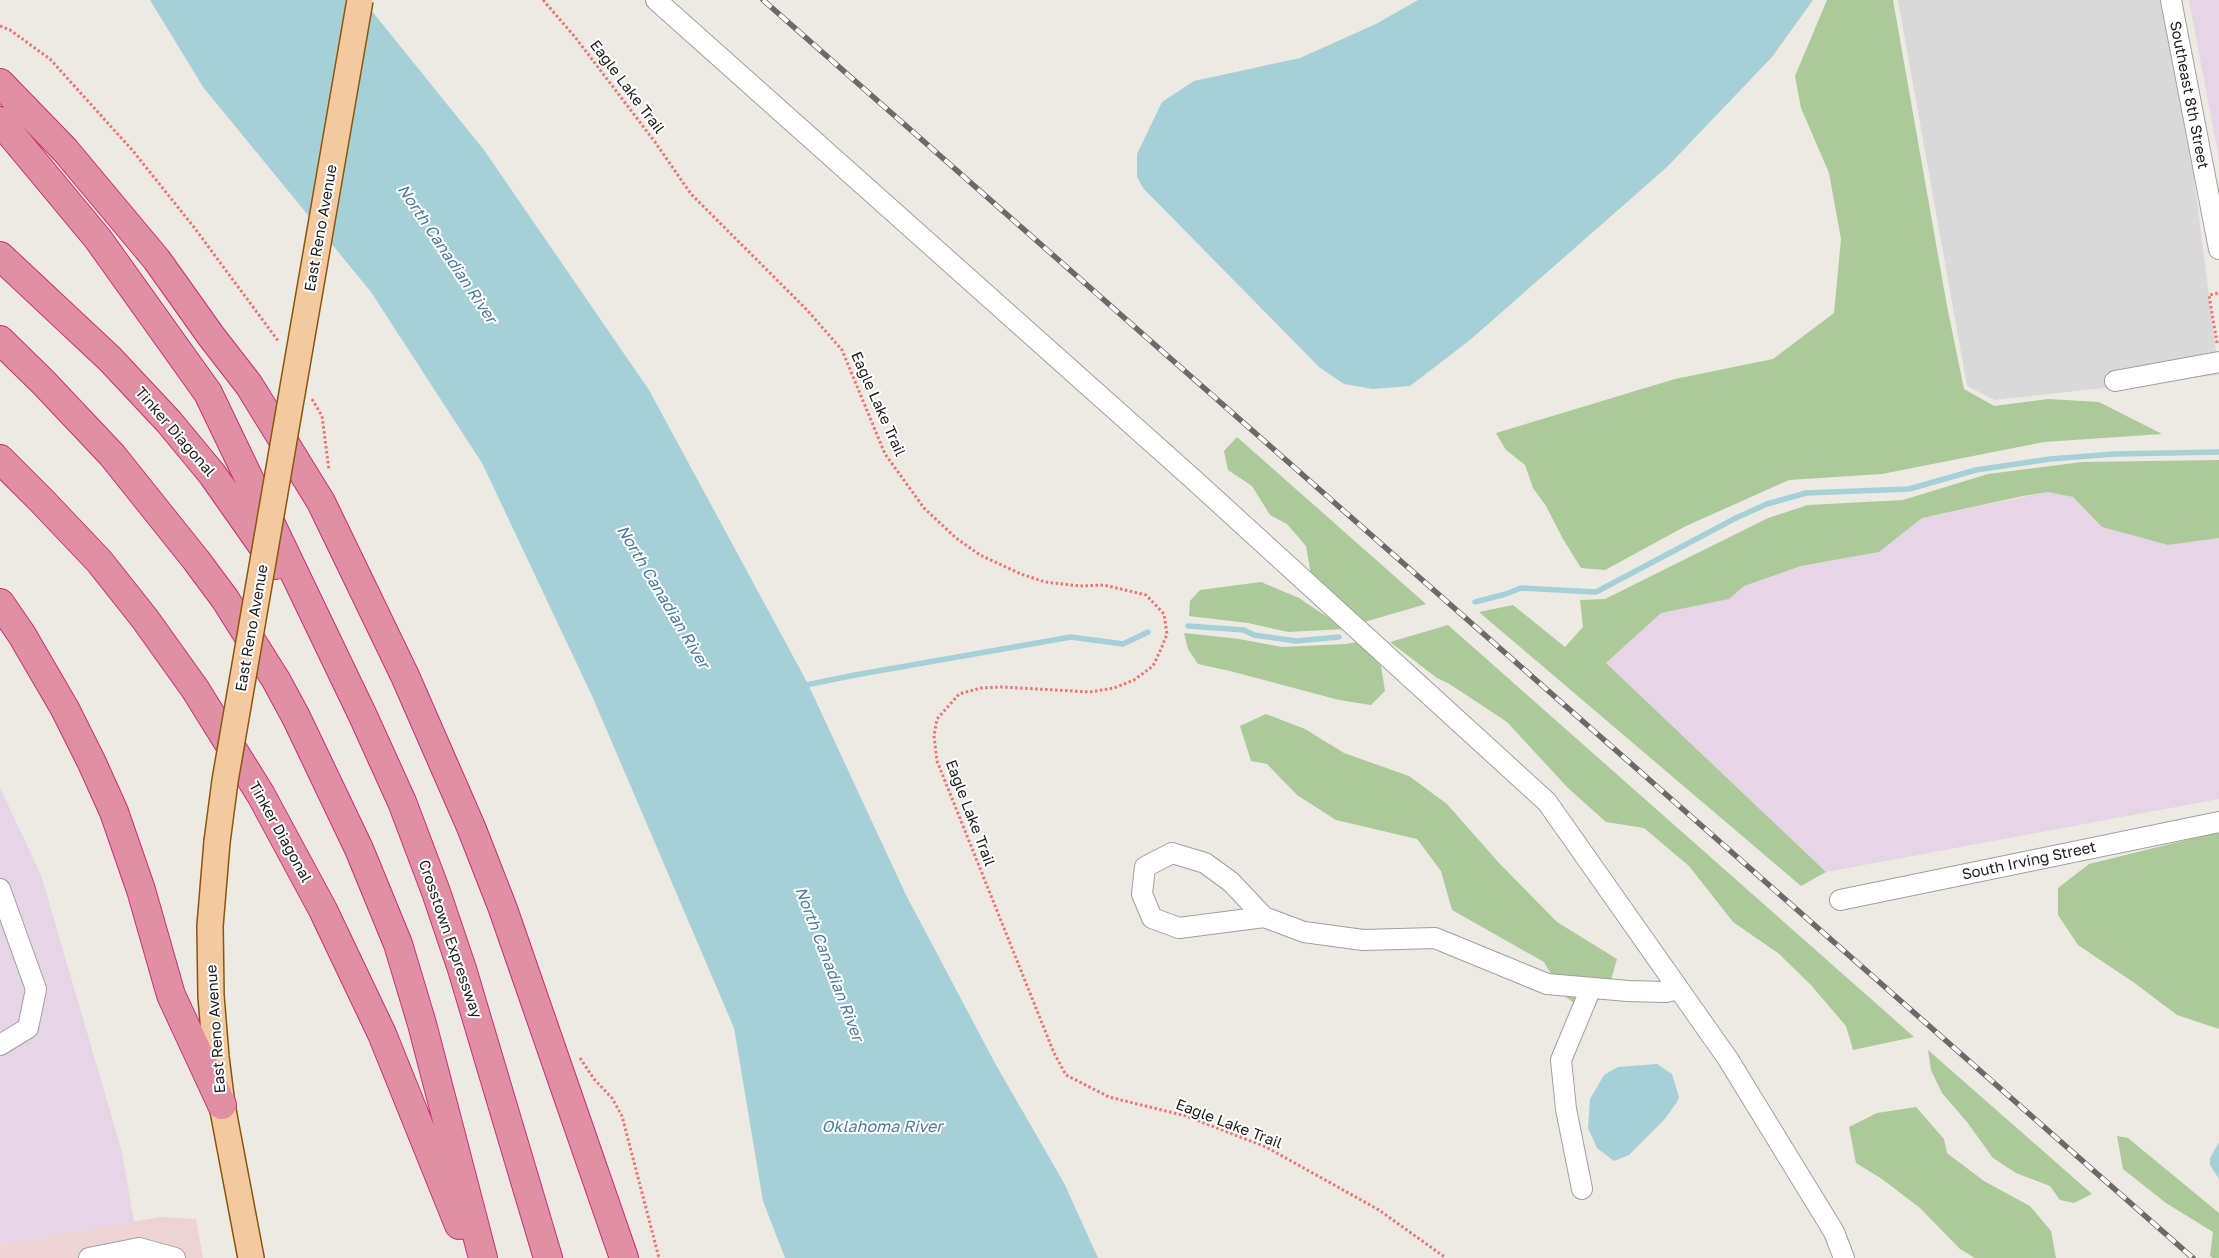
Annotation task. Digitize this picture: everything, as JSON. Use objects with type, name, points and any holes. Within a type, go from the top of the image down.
[{"type":"highway","points":[[0,83],[66,150],[157,260],[211,336],[249,385],[320,502],[405,676],[471,827],[503,909],[624,1258]]},
{"type":"highway","points":[[0,121],[42,169],[130,282],[208,393],[323,631]]},
{"type":"highway","name":"Tinker Diagonal","points":[[0,256],[110,359],[169,422],[212,474],[323,631]]},
{"type":"highway","points":[[0,340],[43,382],[112,455],[196,560],[225,599],[292,709],[359,850],[398,944],[422,1024],[482,1258]]},
{"type":"highway","name":"Tinker Diagonal","points":[[0,459],[42,500],[98,561],[145,619],[195,689],[261,795],[323,910],[382,1034],[472,1258]]},
{"type":"highway","points":[[0,603],[22,635],[65,709],[114,812],[141,890],[171,995],[222,1105]]},
{"type":"highway","name":"Crosstown Expressway","points":[[323,631],[402,802],[436,892],[462,969],[548,1258]]},
{"type":"main road","name":"East Reno Avenue","points":[[251,1258],[222,1105],[211,996],[210,926],[217,842],[227,771],[360,0]]},
{"type":"street","points":[[656,0],[1193,479],[1547,802],[1728,1059],[1834,1232],[1844,1258]]},
{"type":"street","name":"Southeast 8th Street","points":[[2171,0],[2219,249]]},
{"type":"street","points":[[2115,381],[2218,355]]},
{"type":"street","name":"South Irving Street","points":[[1840,900],[2219,822]]},
{"type":"street","points":[[1264,916],[1179,928],[1152,918],[1142,894],[1145,867],[1172,853],[1205,863],[1231,882],[1264,916],[1304,932],[1363,940],[1435,938],[1547,984],[1666,992],[1678,989]]},
{"type":"street","points":[[0,889],[36,989],[28,1028],[0,1045]]},
{"type":"street","points":[[1582,1189],[1566,1109],[1561,1060],[1591,988]]},
{"type":"street","points":[[89,1258],[139,1248],[175,1258]]},
{"type":"path","name":"Eagle Lake Trail","points":[[543,0],[575,37],[691,194],[807,310],[842,350],[885,454],[924,508],[956,538],[980,555],[1021,574],[1045,582],[1080,586],[1104,585],[1146,595],[1164,614],[1167,634],[1161,649],[1153,666],[1134,680],[1114,688],[1090,692],[1002,687],[981,688],[959,694],[937,719],[934,736],[936,761],[1054,1053],[1066,1075],[1108,1097],[1186,1116],[1266,1147],[1379,1210],[1446,1258]]},
{"type":"path","points":[[2218,355],[2209,295],[2219,293]]},
{"type":"shaded area","points":[[1898,0],[2163,0],[2190,146],[2219,375],[1995,400],[1967,386]]},
{"type":"shaded area","points":[[2189,0],[2219,0],[2219,159]]},
{"type":"shaded area","points":[[2048,492],[2073,497],[2102,527],[2168,545],[2219,538],[2219,799],[1826,872],[1606,663],[1661,613],[1728,599],[1743,586],[1801,566],[1879,552],[1922,518]]},
{"type":"shaded area","points":[[0,788],[41,875],[122,1152],[134,1222],[0,1245]]},
{"type":"shaded area","points":[[160,1217],[196,1219],[203,1258],[0,1258],[0,1245]]},
{"type":"green space","points":[[1827,0],[1893,0],[1947,306],[1964,389],[1994,406],[2048,399],[2099,402],[2162,434],[2044,442],[1882,474],[1789,480],[1686,526],[1605,570],[1581,568],[1546,506],[1533,488],[1525,465],[1506,450],[1496,433],[1675,379],[1773,359],[1834,313],[1841,239],[1829,173],[1801,108],[1795,76]]},
{"type":"green space","points":[[1237,437],[1426,604],[1361,623],[1311,575],[1306,546],[1287,524],[1270,515],[1252,486],[1228,470],[1224,451]]},
{"type":"green space","points":[[2219,460],[2219,538],[2168,545],[2102,527],[2073,497],[2048,492],[2023,496],[1922,518],[1879,552],[1801,566],[1744,586],[1729,599],[1661,613],[1606,663],[1826,872],[1801,886],[1479,612],[1513,605],[1565,647],[1583,627],[1580,600],[1605,599],[1768,518],[1808,505],[1903,500],[1988,474],[2082,462]]},
{"type":"green space","points":[[1261,582],[1299,598],[1345,629],[1288,632],[1248,623],[1189,616],[1190,601],[1200,590]]},
{"type":"green space","points":[[1448,625],[1914,1037],[1853,1050],[1846,1026],[1810,984],[1778,953],[1733,922],[1689,866],[1644,828],[1606,822],[1568,788],[1507,722],[1448,683],[1437,678],[1390,642]]},
{"type":"green space","points":[[1184,633],[1239,639],[1282,647],[1358,642],[1381,666],[1385,691],[1371,705],[1339,700],[1198,664],[1188,649]]},
{"type":"green space","points":[[1266,714],[1305,729],[1344,753],[1409,776],[1447,804],[1499,863],[1557,922],[1617,959],[1608,990],[1585,1010],[1564,996],[1544,962],[1452,910],[1441,871],[1417,839],[1336,820],[1297,795],[1267,764],[1251,761],[1240,726]]},
{"type":"green space","points":[[2219,832],[2219,1029],[2177,1015],[2136,984],[2078,945],[2058,915],[2058,888],[2089,864]]},
{"type":"green space","points":[[1928,1050],[2092,1194],[2074,1203],[2060,1200],[2050,1186],[2016,1173],[1993,1158],[1967,1122],[1942,1093],[1931,1070]]},
{"type":"green space","points":[[1916,1107],[1944,1139],[1947,1153],[1984,1181],[2030,1206],[2051,1231],[2056,1258],[1975,1258],[1960,1249],[1920,1208],[1882,1179],[1856,1163],[1849,1127],[1877,1113]]},
{"type":"green space","points":[[2117,1136],[2128,1138],[2219,1213],[2219,1258],[2210,1256],[2213,1232],[2166,1203],[2123,1169]]},
{"type":"water","name":"Oklahoma River","points":[[150,0],[363,0],[484,150],[649,390],[808,684],[906,895],[996,1065],[1064,1183],[1098,1258],[785,1258],[763,1201],[734,1028],[593,698],[482,463],[371,292],[203,87]]},
{"type":"water","points":[[1418,0],[1813,0],[1772,57],[1667,167],[1470,340],[1410,386],[1373,389],[1344,384],[1319,367],[1143,188],[1137,177],[1137,154],[1162,102],[1194,81],[1300,58],[1376,24]]},
{"type":"water","points":[[1657,1064],[1672,1074],[1679,1097],[1677,1102],[1664,1120],[1629,1155],[1614,1161],[1597,1148],[1588,1128],[1590,1099],[1604,1075],[1618,1067]]},
{"type":"water","points":[[2219,1142],[2219,1179],[2210,1165],[2210,1158]]},
{"type":"waterway","points":[[1475,602],[1521,588],[1596,592],[1736,518],[1767,504],[1806,493],[1909,489],[1976,470],[2050,459],[2115,454],[2219,452]]},
{"type":"waterway","points":[[1188,626],[1244,630],[1254,635],[1296,641],[1339,637]]},
{"type":"waterway","points":[[801,686],[1071,637],[1123,644],[1148,632]]},
{"type":"railway","points":[[763,0],[2193,1258]]},
{"type":"water label","name":"North Canadian River","points":[[447,254]]},
{"type":"water label","name":"North Canadian River","points":[[663,597]]},
{"type":"water label","name":"North Canadian River","points":[[829,964]]}]
